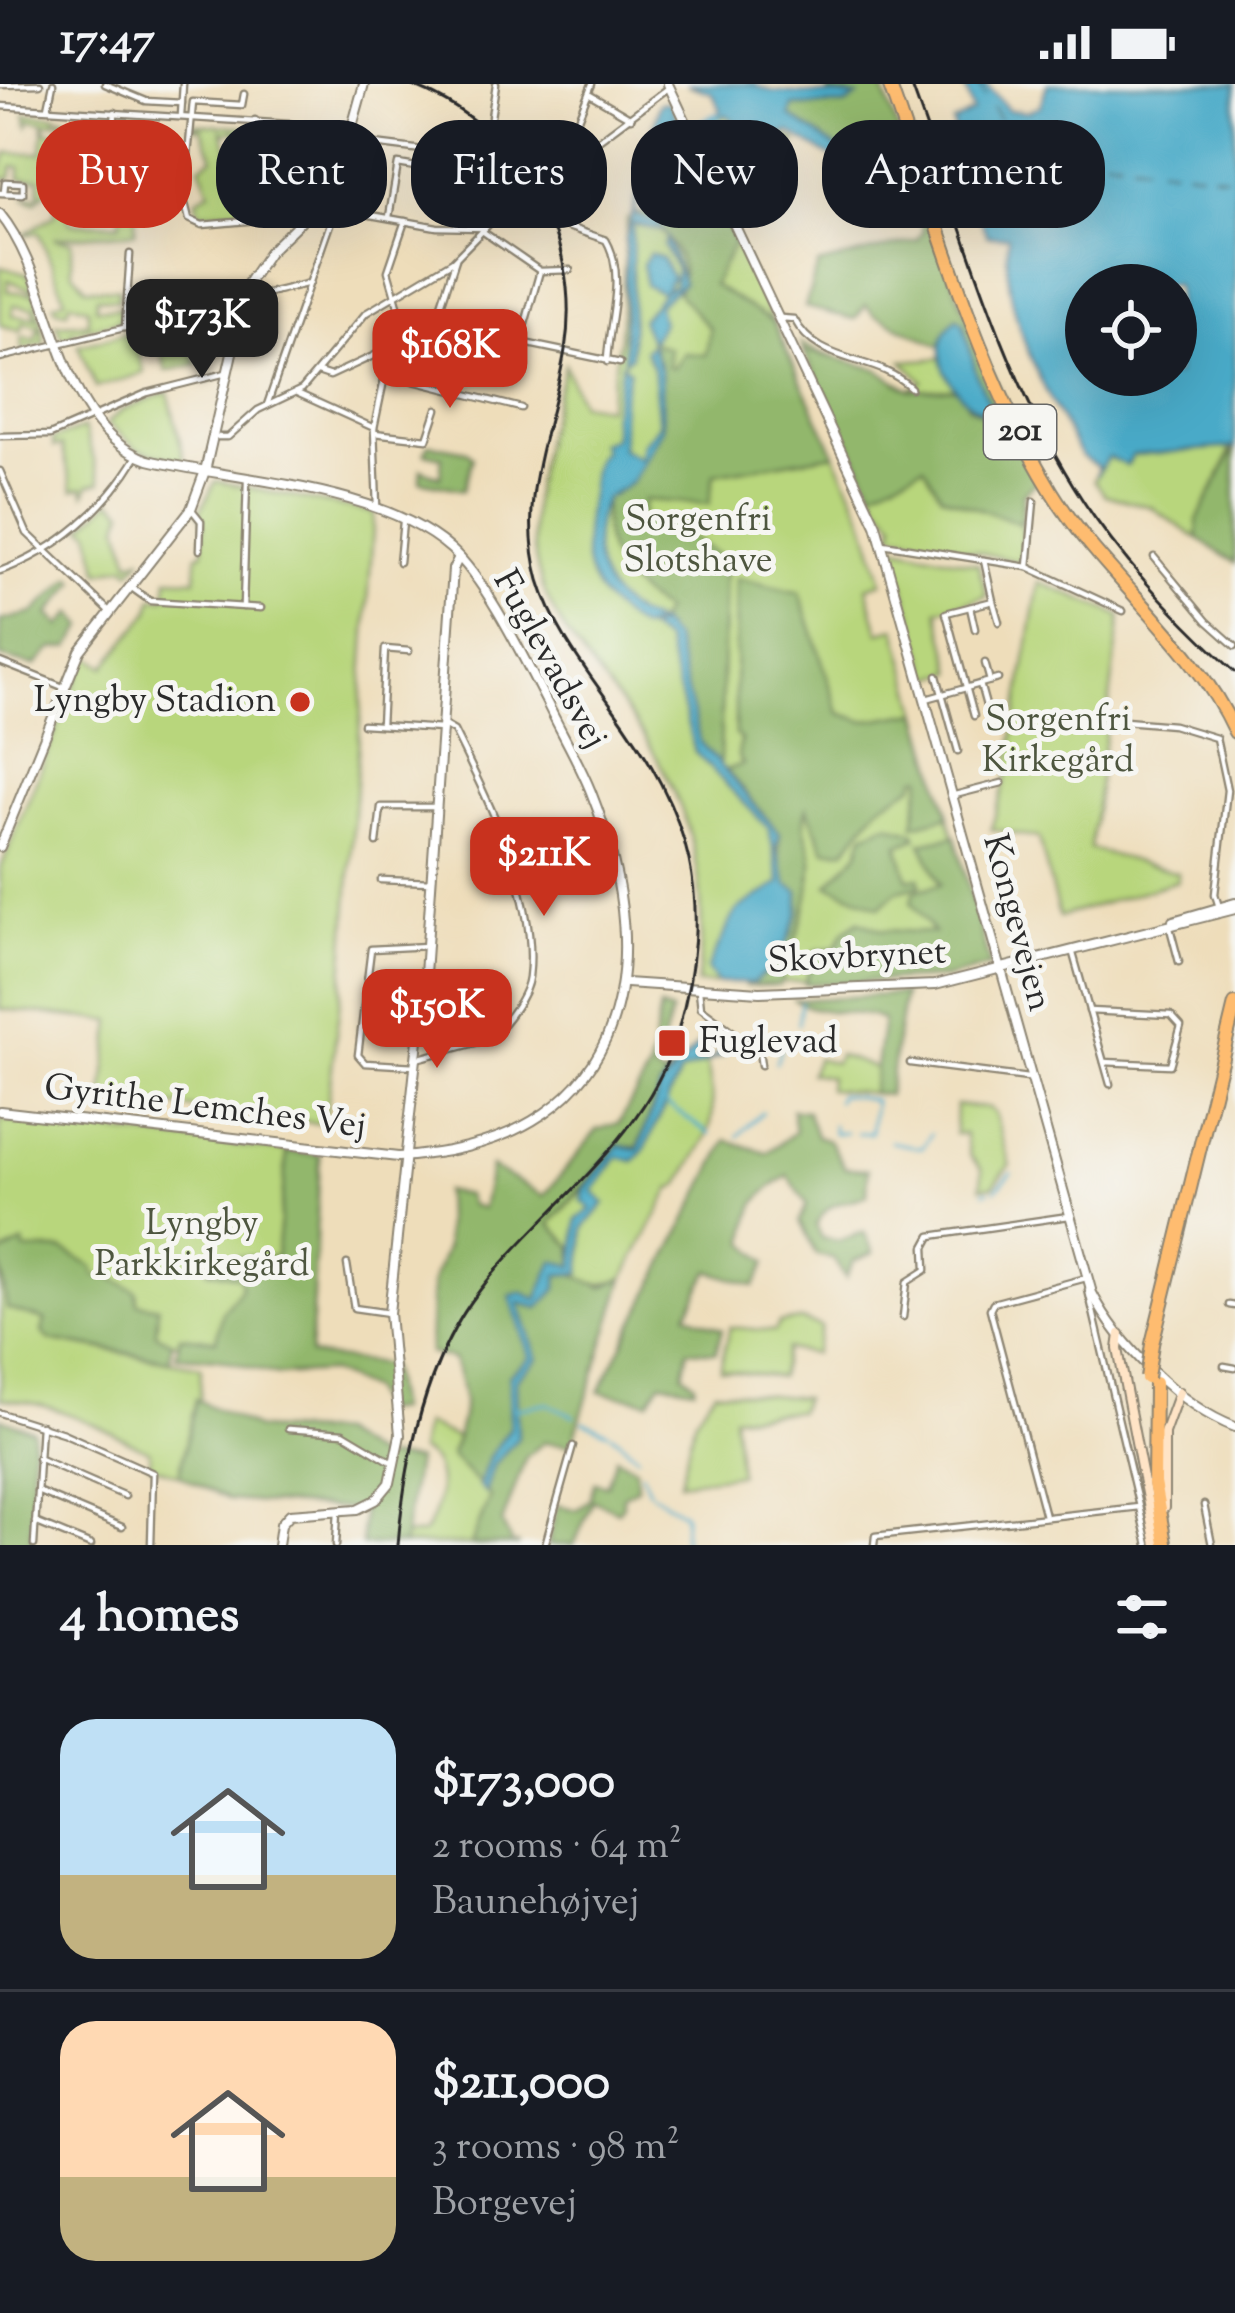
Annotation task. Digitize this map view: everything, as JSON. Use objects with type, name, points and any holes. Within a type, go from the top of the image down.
[{"type":"highway","name":"201","points":[[893,84],[984,347],[1027,448],[1080,534],[1201,673],[1230,712],[1235,732]]},
{"type":"highway","points":[[1230,712],[1235,742]]},
{"type":"highway","points":[[1143,1505],[1155,1348],[1235,1004]]},
{"type":"highway","points":[[1155,1348],[1235,1038]]},
{"type":"highway","points":[[1151,1381],[1159,1544]]},
{"type":"main road","points":[[1120,1334],[1118,1350],[1143,1505]]},
{"type":"main road","points":[[1159,1544],[1165,1433],[1179,1392]]},
{"type":"main road","name":"Kongevejen","points":[[1143,1505],[1159,1544]]},
{"type":"street","points":[[0,85],[40,84]]},
{"type":"street","points":[[48,108],[52,84]]},
{"type":"street","points":[[105,84],[146,101],[182,104]]},
{"type":"street","points":[[181,116],[183,84]]},
{"type":"street","points":[[355,120],[364,84]]},
{"type":"street","points":[[491,117],[496,84]]},
{"type":"street","points":[[580,120],[592,84]]},
{"type":"street","points":[[607,134],[669,86]]},
{"type":"street","name":"Kongevejen","points":[[669,86],[883,544],[1086,1277],[1143,1505]]},
{"type":"street","points":[[191,91],[184,200],[189,219],[202,225],[216,224]]},
{"type":"street","points":[[193,102],[242,105],[244,94]]},
{"type":"street","points":[[590,94],[631,118]]},
{"type":"street","points":[[0,106],[266,120]]},
{"type":"street","points":[[114,120],[115,112]]},
{"type":"street","points":[[114,124],[109,208],[83,210],[79,204],[84,145],[114,124]]},
{"type":"street","points":[[411,166],[398,164],[389,217],[483,230],[540,271],[569,270]]},
{"type":"street","points":[[0,214],[35,273],[56,345],[97,418],[137,456],[377,507],[458,557],[453,569],[427,946],[388,1312],[401,1408],[395,1464],[390,1483],[376,1500],[338,1511],[290,1514],[281,1524],[278,1545]]},
{"type":"street","points":[[377,507],[374,430],[399,312],[389,268],[405,221]]},
{"type":"street","points":[[0,848],[80,651],[190,509],[205,471],[242,300],[257,266],[296,228]]},
{"type":"street","points":[[267,405],[329,228]]},
{"type":"street","points":[[213,437],[228,437],[267,405],[297,393],[355,323],[455,259],[486,228]]},
{"type":"street","points":[[571,228],[606,240],[614,253],[614,325],[608,362]]},
{"type":"street","points":[[125,328],[130,254]]},
{"type":"street","points":[[318,372],[327,377],[391,350],[411,354],[436,318],[455,259]]},
{"type":"street","points":[[525,324],[540,271]]},
{"type":"street","points":[[0,358],[310,283]]},
{"type":"street","points":[[436,318],[620,362]]},
{"type":"street","points":[[781,318],[794,320],[807,342],[829,354],[880,368],[911,388]]},
{"type":"street","points":[[0,436],[45,436],[158,389],[226,373]]},
{"type":"street","points":[[388,375],[521,408]]},
{"type":"street","points":[[297,393],[374,430],[428,439],[437,409]]},
{"type":"street","points":[[0,571],[45,550],[110,495],[137,456]]},
{"type":"street","points":[[0,471],[21,526],[109,610]]},
{"type":"street","points":[[243,607],[247,480]]},
{"type":"street","points":[[1028,567],[1034,501]]},
{"type":"street","points":[[190,509],[200,518],[200,550]]},
{"type":"street","points":[[398,562],[403,522]]},
{"type":"street","points":[[883,544],[1028,567],[1123,611]]},
{"type":"street","points":[[1154,556],[1198,612],[1235,646]]},
{"type":"street","name":"Fuglevadsvej","points":[[405,1156],[440,1155],[506,1136],[554,1110],[598,1057],[626,983],[615,878],[592,795],[531,671],[458,557]]},
{"type":"street","points":[[983,560],[999,622]]},
{"type":"street","points":[[129,586],[150,602],[261,608]]},
{"type":"street","points":[[974,716],[946,614],[993,601]]},
{"type":"street","points":[[970,607],[975,629]]},
{"type":"street","points":[[381,725],[386,649],[409,651]]},
{"type":"street","points":[[0,662],[63,687]]},
{"type":"street","points":[[926,699],[994,680],[985,663]]},
{"type":"street","points":[[937,676],[958,751]]},
{"type":"street","points":[[980,684],[988,713]]},
{"type":"street","points":[[1113,728],[1113,720],[1149,722],[1216,738],[1227,776],[1216,888],[1220,910]]},
{"type":"street","points":[[363,724],[442,726],[454,731],[506,842],[517,878],[529,979],[490,1039],[416,1063],[364,1063],[358,1055],[371,949],[427,946]]},
{"type":"street","points":[[953,795],[1002,783]]},
{"type":"street","points":[[377,843],[381,807],[436,807]]},
{"type":"street","points":[[381,880],[432,882]]},
{"type":"street","name":"Skovbrynet","points":[[626,983],[699,990],[935,985],[1235,906]]},
{"type":"street","points":[[1169,924],[1179,962]]},
{"type":"street","points":[[1072,950],[1110,1084]]},
{"type":"street","points":[[699,990],[701,1008],[759,1051],[761,1064]]},
{"type":"street","points":[[1090,1011],[1171,1015],[1181,1026],[1170,1065],[1104,1062]]},
{"type":"street","points":[[910,1063],[1030,1078]]},
{"type":"street","name":"Gyrithe Lemches Vej","points":[[0,1111],[405,1156]]},
{"type":"street","points":[[903,1317],[907,1282],[926,1270],[925,1246],[938,1234],[1069,1216]]},
{"type":"street","points":[[347,1264],[354,1308],[388,1312]]},
{"type":"street","points":[[1046,1516],[990,1309],[1086,1277]]},
{"type":"street","name":"Kongevejen","points":[[1086,1277],[1101,1312],[1120,1334],[1179,1392],[1235,1427]]},
{"type":"street","points":[[1224,1366],[1235,1368]]},
{"type":"street","points":[[0,1413],[41,1425],[153,1473],[151,1545]]},
{"type":"street","points":[[34,1545],[41,1425]]},
{"type":"street","points":[[287,1429],[343,1433],[395,1464]]},
{"type":"street","points":[[545,1545],[573,1446]]},
{"type":"street","points":[[38,1458],[124,1496]]},
{"type":"street","points":[[37,1491],[122,1527]]},
{"type":"street","points":[[874,1545],[875,1536],[1143,1505]]},
{"type":"street","points":[[1204,1505],[1212,1545]]},
{"type":"street","points":[[336,1545],[338,1511]]},
{"type":"street","points":[[35,1522],[92,1545]]},
{"type":"street","points":[[925,1531],[925,1545]]},
{"type":"green space","points":[[832,84],[881,84],[894,120],[822,120],[822,138],[790,116],[792,106],[846,105],[850,95],[828,93]]},
{"type":"green space","points":[[25,114],[57,116],[56,120],[30,120],[28,125]]},
{"type":"green space","points":[[193,124],[216,125],[216,212],[200,213],[196,199],[210,191],[200,166],[213,158],[201,128]]},
{"type":"green space","points":[[7,153],[36,153],[36,179],[20,179],[20,167],[13,166],[11,179],[0,178]]},
{"type":"green space","name":"Sorgenfri Slotshave","points":[[631,217],[631,228],[729,228],[863,515],[883,582],[867,587],[879,632],[896,628],[990,966],[946,978],[697,984],[701,903],[689,830],[639,729],[569,637],[551,605],[534,545],[534,493],[565,365],[580,403],[607,407],[620,338],[627,219]]},
{"type":"green space","points":[[36,227],[135,228],[135,232],[54,238],[72,242],[72,271],[86,288],[119,289],[118,300],[97,297],[96,308],[123,308],[123,324],[117,321],[71,332],[72,337],[61,336],[56,324],[88,323],[88,308],[70,302],[67,311],[56,309],[54,304],[65,299],[39,232],[23,235]]},
{"type":"green space","points":[[657,228],[729,228],[735,241],[713,285],[773,322],[835,454],[714,474],[709,504],[644,500],[641,524],[664,520],[725,560],[720,764],[705,751],[689,716],[676,655],[657,623],[664,611],[624,577],[605,536],[605,499],[632,482],[663,428],[661,370],[650,342],[670,348],[668,366],[674,367],[684,353],[706,355],[710,329],[677,292],[682,269]]},
{"type":"green space","points":[[934,228],[1038,481],[1023,493],[1021,524],[941,495],[924,466],[873,490],[803,350],[877,369],[910,390],[959,388],[969,407],[993,420],[957,318],[942,347],[873,314],[866,305],[855,319],[805,307],[818,265],[917,240],[923,231]]},
{"type":"green space","points":[[0,267],[28,274],[34,291],[8,280],[7,291],[35,294],[40,316],[35,317],[34,308],[14,305],[12,315],[41,318],[44,343],[22,349],[22,337],[36,339],[39,326],[23,322],[21,331],[0,325]]},
{"type":"green space","points":[[222,321],[215,357],[198,349],[192,353],[197,364],[166,371],[158,337]]},
{"type":"green space","points":[[141,330],[134,334],[144,373],[96,388],[78,345]]},
{"type":"green space","name":"Sorgenfri Slotshave","points":[[801,343],[910,389],[923,381],[903,361],[942,358],[955,385],[1018,440],[1038,481],[1023,493],[1021,562],[893,533],[895,522],[879,503]]},
{"type":"green space","points":[[168,392],[185,462],[136,448],[107,423],[122,410]]},
{"type":"green space","points":[[84,428],[101,482],[89,485],[85,494],[83,487],[73,490],[62,446],[54,447],[53,439]]},
{"type":"green space","points":[[429,444],[467,451],[473,458],[463,490],[420,481],[421,469],[440,477],[442,457],[425,453]]},
{"type":"green space","points":[[1235,447],[1235,563],[1198,539],[1197,520]]},
{"type":"green space","points":[[1230,449],[1201,515],[1198,539],[1151,507],[1105,495],[1094,480],[1108,457],[1127,465],[1133,455]]},
{"type":"green space","points":[[216,481],[374,513],[343,977],[325,1124],[103,1098],[112,1021],[0,1009],[0,870],[87,655],[105,667],[150,611],[153,598],[166,598],[168,578],[196,579],[197,554],[203,553],[204,522],[199,513]]},
{"type":"green space","points":[[112,500],[124,510],[120,525],[130,562],[143,557],[131,571],[125,566],[100,572],[90,531],[83,527]]},
{"type":"green space","points":[[893,546],[978,564],[987,596],[938,610],[954,672],[930,678]]},
{"type":"green space","points":[[72,577],[76,582],[49,614],[61,626],[73,613],[84,626],[70,647],[52,649],[35,666],[0,657],[0,621],[33,613]]},
{"type":"green space","points":[[736,578],[800,593],[839,713],[864,721],[919,712],[949,816],[914,825],[922,777],[917,777],[913,786],[879,806],[845,850],[825,850],[807,808],[804,823],[812,856],[811,880],[780,985],[744,986],[773,969],[777,947],[792,933],[780,834],[726,770],[743,764],[738,756],[741,739],[735,735]]},
{"type":"green space","name":"Sorgenfri Kirkegård","points":[[1039,582],[1121,616],[1090,849],[1178,873],[1177,881],[1059,917],[1039,838],[991,829],[1006,780]]},
{"type":"green space","points":[[888,824],[914,832],[917,838],[898,845],[908,879],[919,877],[921,885],[897,891],[880,907],[828,885],[859,852],[864,834]]},
{"type":"green space","points":[[955,836],[990,966],[946,978],[805,984],[814,951],[836,947],[843,932],[859,921],[883,930],[934,933],[911,902],[915,891],[941,884],[921,843]]},
{"type":"green space","points":[[904,994],[888,1095],[872,1093],[883,1020],[815,1009],[795,1000]]},
{"type":"green space","points":[[660,1008],[671,1012],[654,1072],[664,1077],[675,1065],[660,1087],[638,1147],[617,1147],[550,1224],[572,1246],[575,1275],[602,1287],[624,1278],[572,1445],[544,1442],[526,1457],[502,1523],[512,1544],[520,1545],[471,1545],[490,1496],[450,1455],[462,1418],[461,1385],[453,1359],[429,1353],[432,1282],[446,1247],[444,1191],[466,1195],[470,1205],[482,1208],[491,1167],[544,1196],[597,1130],[619,1123],[649,1070]]},
{"type":"green space","points":[[838,1055],[876,1068],[872,1093],[828,1089],[829,1077],[810,1073],[817,1058],[835,1063]]},
{"type":"green space","points":[[707,1064],[712,1116],[706,1139],[680,1184],[671,1189],[624,1278],[599,1284],[575,1275],[572,1246],[550,1224],[586,1186],[675,1065]]},
{"type":"green space","points":[[956,1105],[989,1108],[995,1114],[1010,1165],[993,1186],[981,1187],[982,1169],[970,1156],[965,1134],[955,1134]]},
{"type":"green space","points":[[792,1110],[807,1111],[816,1136],[829,1140],[845,1168],[868,1169],[867,1195],[826,1211],[816,1225],[822,1238],[839,1241],[864,1232],[874,1253],[853,1261],[846,1278],[833,1258],[816,1255],[800,1221],[807,1204],[788,1176],[768,1189],[750,1220],[746,1243],[767,1262],[755,1286],[709,1271],[687,1314],[722,1329],[716,1352],[688,1350],[683,1373],[695,1383],[694,1388],[661,1382],[649,1401],[599,1392],[727,1140],[767,1153],[795,1132]]},
{"type":"green space","name":"Lyngby Parkkirkegård","points":[[0,1120],[320,1155],[310,1356],[149,1340],[50,1340],[201,1367],[200,1401],[179,1475],[150,1465],[149,1451],[94,1425],[57,1410],[1,1399]]},
{"type":"green space","points":[[287,1152],[320,1155],[310,1355],[389,1365],[397,1410],[379,1412],[370,1390],[330,1372],[278,1375],[219,1359],[176,1356],[180,1336],[216,1340],[222,1312],[241,1288],[240,1277],[208,1270],[228,1257],[276,1257]]},
{"type":"green space","points":[[24,1243],[24,1250],[63,1250],[93,1267],[95,1276],[110,1277],[136,1291],[137,1303],[158,1307],[156,1334],[172,1342],[170,1360],[50,1340],[42,1332],[45,1320],[7,1309],[0,1255]]},
{"type":"green space","points":[[801,1320],[821,1327],[814,1354],[786,1349],[779,1377],[720,1369],[730,1327],[775,1331],[779,1323]]},
{"type":"green space","points":[[715,1390],[803,1398],[798,1411],[733,1416],[739,1474],[680,1482],[695,1418]]},
{"type":"green space","points":[[196,1399],[257,1429],[337,1433],[377,1458],[416,1460],[403,1545],[362,1545],[362,1510],[229,1500],[179,1475]]},
{"type":"green space","points":[[0,1418],[33,1430],[31,1545],[0,1545]]},
{"type":"green space","points":[[424,1424],[457,1438],[450,1455],[490,1496],[471,1545],[403,1545],[404,1536],[423,1534],[437,1501],[435,1466],[419,1451]]},
{"type":"green space","points":[[616,1457],[636,1468],[637,1487],[623,1496],[618,1511],[593,1500],[574,1545],[548,1545],[557,1505],[577,1510],[589,1500],[595,1482],[607,1485]]},
{"type":"water","points":[[686,84],[750,84],[772,91],[857,97],[846,105],[793,106],[790,116],[796,120],[732,120],[727,115],[716,118],[721,110],[712,93]]},
{"type":"water","points":[[964,84],[985,84],[1009,110],[1027,112],[1040,106],[1047,84],[1235,84],[1235,447],[1133,455],[1127,465],[1108,457],[1096,476],[1098,467],[1081,456],[1028,350],[1011,293],[1008,236],[987,236],[984,228],[1105,228],[1105,120],[958,120],[973,112]]},
{"type":"water","points":[[670,102],[678,120],[656,120],[660,103]]},
{"type":"water","points":[[798,121],[822,138],[822,152],[798,137]]},
{"type":"water","points":[[631,218],[631,356],[624,361],[626,238]]},
{"type":"water","points":[[667,238],[683,283],[658,305],[662,323],[651,342],[641,320],[662,293],[645,285],[643,264],[650,253],[662,258],[672,278],[664,291],[674,286],[676,269],[664,246]]},
{"type":"water","points":[[957,318],[963,323],[977,376],[996,419],[957,391],[942,362],[945,332]]},
{"type":"water","points":[[651,344],[661,371],[663,428],[632,482],[605,499],[596,538],[596,557],[609,589],[621,603],[657,623],[641,629],[606,602],[595,587],[588,572],[585,537],[593,471],[604,450],[599,443],[614,438],[612,416],[622,364],[629,370],[622,401],[622,449],[640,458],[643,443],[659,425],[653,368],[645,350]]},
{"type":"water","points":[[660,625],[674,640],[700,742],[780,834],[776,847],[787,884],[799,891],[799,912],[786,945],[777,947],[782,958],[753,983],[717,983],[707,969],[736,911],[780,883],[769,829],[695,752],[665,641],[647,630]]},
{"type":"water","points":[[712,1029],[713,1041],[696,1060],[715,1057],[724,1041],[728,1043],[724,1055],[680,1073],[644,1151],[634,1161],[618,1157],[593,1191],[605,1203],[584,1228],[581,1273],[558,1275],[557,1289],[539,1308],[519,1303],[538,1359],[516,1379],[518,1438],[494,1464],[485,1493],[479,1487],[489,1457],[510,1428],[509,1375],[530,1358],[510,1296],[522,1292],[537,1299],[554,1261],[574,1266],[577,1220],[591,1209],[582,1201],[584,1190],[619,1145],[638,1150],[660,1088]]},
{"type":"waterway","points":[[710,120],[716,117]]},
{"type":"waterway","points":[[798,1024],[801,1003]]},
{"type":"waterway","points":[[776,1063],[786,1034]]},
{"type":"waterway","points":[[837,1101],[839,1095],[852,1096]]},
{"type":"waterway","points":[[855,1096],[874,1100],[871,1133],[857,1133]]},
{"type":"waterway","points":[[662,1101],[710,1134]]},
{"type":"waterway","points":[[738,1136],[762,1112]]},
{"type":"waterway","points":[[833,1125],[834,1133],[846,1133]]},
{"type":"waterway","points":[[915,1147],[923,1147],[931,1134]]},
{"type":"waterway","points":[[891,1142],[912,1146]]},
{"type":"waterway","points":[[995,1190],[1012,1173]]},
{"type":"waterway","points":[[984,1192],[989,1191]]},
{"type":"waterway","points":[[514,1409],[546,1403],[575,1416]]},
{"type":"waterway","points":[[584,1422],[608,1432]]},
{"type":"waterway","points":[[611,1434],[638,1456]]},
{"type":"waterway","points":[[642,1473],[649,1490]]},
{"type":"waterway","points":[[652,1493],[684,1514],[683,1545]]},
{"type":"ferry route","points":[[978,84],[1015,144],[1235,178]]},
{"type":"tram line","points":[[911,84],[982,289],[1047,438],[1090,511],[1128,561],[1235,672]]},
{"type":"railway","points":[[398,1545],[421,1411],[445,1347],[480,1290],[591,1171],[642,1107],[677,1034],[695,941],[695,900],[678,822],[639,745],[561,630],[539,580],[533,550],[534,492],[565,350],[568,307],[564,266],[552,226],[510,155],[481,126],[447,102],[408,84]]},
{"type":"place","name":"Lyngby Stadion","points":[[300,702]]},
{"type":"place","name":"Fuglevad","points":[[672,1043]]}]
